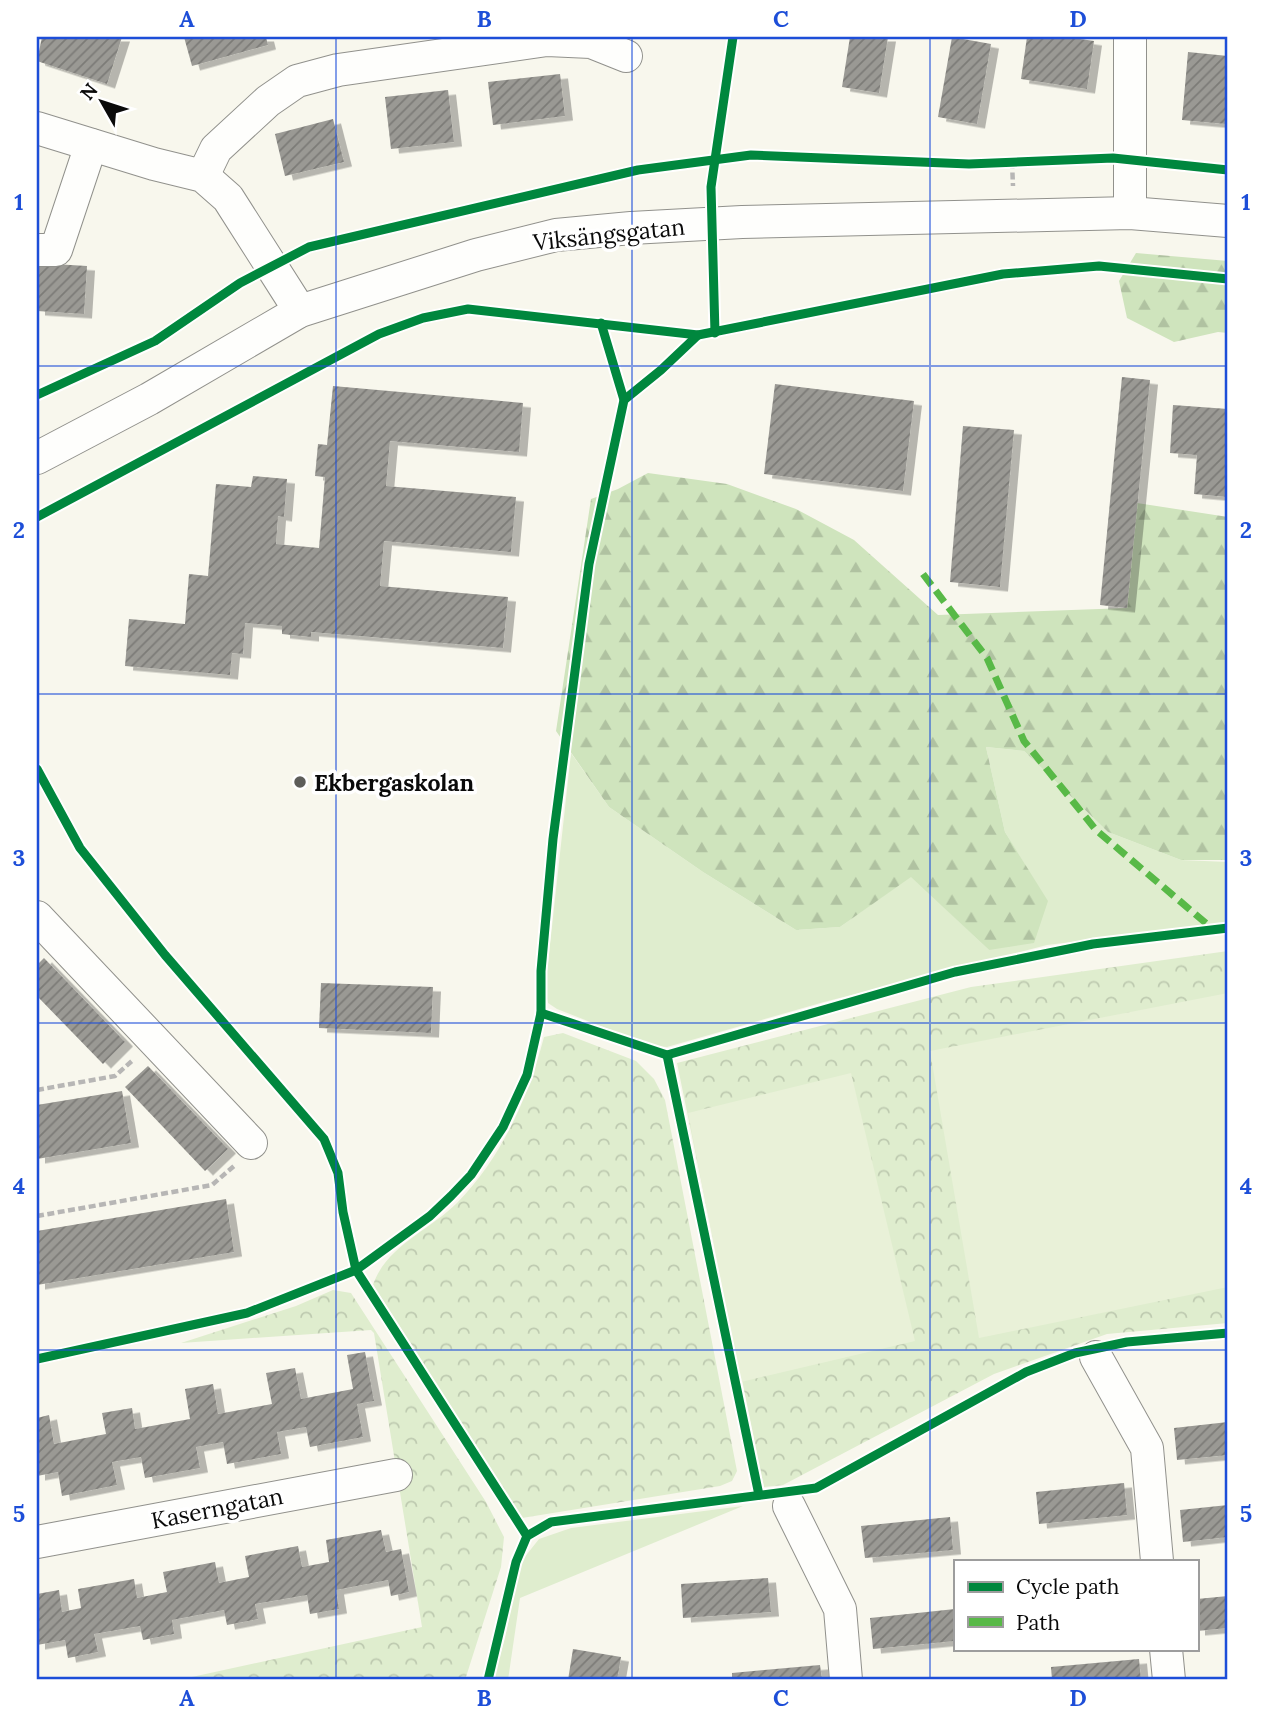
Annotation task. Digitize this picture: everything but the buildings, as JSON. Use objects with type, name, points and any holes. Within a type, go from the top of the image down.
[{"type":"street","points":[[1130,37],[1130,213]]},
{"type":"street","points":[[203,176],[216,149],[268,101],[296,81],[338,70],[547,40],[591,42],[626,56]]},
{"type":"street","points":[[37,128],[203,176],[228,198],[300,311]]},
{"type":"street","points":[[37,250],[57,250],[91,145]]},
{"type":"street","name":"Viksängsgatan","points":[[37,458],[149,398],[300,311],[476,255],[556,235],[742,222],[1130,213],[1228,221]]},
{"type":"street","points":[[37,917],[251,1143]]},
{"type":"street","points":[[1096,1357],[1146,1448],[1157,1560]]},
{"type":"street","name":"Kaserngatan","points":[[37,1542],[396,1475]]},
{"type":"street","points":[[789,1506],[840,1609],[846,1680]]},
{"type":"street","points":[[1166,1650],[1169,1680]]},
{"type":"path","points":[[1001,162],[1025,161]]},
{"type":"path","points":[[1012,162],[1013,190]]},
{"type":"path","points":[[37,1090],[115,1076],[154,1040]]},
{"type":"path","points":[[37,1216],[212,1185],[232,1167],[251,1143]]},
{"type":"green space","points":[[1136,253],[1228,261],[1228,333],[1218,332],[1174,342],[1127,318],[1119,281]]},
{"type":"green space","points":[[648,473],[727,484],[796,509],[854,540],[938,615],[1127,608],[1137,503],[1228,517],[1228,860],[1181,860],[1108,832],[1024,751],[986,747],[1005,832],[1048,901],[1034,943],[989,950],[911,877],[840,927],[796,930],[703,872],[609,807],[556,731],[591,499],[618,489]]},
{"type":"green space","points":[[986,747],[1024,751],[1108,832],[1181,860],[1228,862],[1228,923],[1047,945],[824,1002],[667,1047],[652,1046],[557,1009],[548,1003],[545,990],[571,753],[609,807],[703,872],[796,930],[840,927],[911,876],[989,950],[1047,901],[1005,832]]},
{"type":"green space","points":[[1228,951],[1228,1323],[1107,1334],[994,1374],[783,1485],[764,1487],[677,1063],[971,987]]},
{"type":"green space","points":[[1228,993],[1228,1287],[979,1338],[930,1051]]},
{"type":"green space","points":[[563,1033],[636,1061],[654,1079],[665,1100],[737,1471],[732,1481],[720,1486],[522,1518],[373,1285],[379,1271],[398,1249],[446,1213],[473,1185],[511,1126],[530,1082],[544,1037]]},
{"type":"green space","points":[[851,1073],[915,1341],[741,1382],[688,1113]]},
{"type":"green space","points":[[333,1290],[351,1293],[486,1502],[504,1537],[501,1567],[465,1680],[178,1680],[422,1627],[374,1333],[371,1330],[181,1343],[296,1306]]},
{"type":"green space","points":[[743,1506],[520,1598],[508,1680],[493,1680],[505,1638],[520,1563],[539,1539],[571,1528]]},
{"type":"marked path","points":[[923,574],[987,658],[1024,741],[1096,830],[1214,930]]},
{"type":"cycle path","points":[[715,333],[711,187],[733,37]]},
{"type":"cycle path","points":[[37,395],[155,341],[240,283],[309,247],[638,170],[751,155],[969,164],[1113,158],[1228,170]]},
{"type":"cycle path","points":[[37,517],[379,334],[423,318],[468,309],[698,335],[1003,274],[1099,266],[1228,279]]},
{"type":"cycle path","points":[[37,1359],[247,1313],[356,1270],[430,1216],[451,1196],[471,1175],[503,1127],[527,1075],[541,1013],[541,971],[553,839],[589,564],[624,400],[601,323]]},
{"type":"cycle path","points":[[624,400],[698,335]]},
{"type":"cycle path","points":[[37,769],[80,848],[165,955],[324,1139],[338,1173],[343,1212],[356,1270],[527,1536]]},
{"type":"cycle path","points":[[541,1013],[667,1055],[955,972],[1093,944],[1228,928]]},
{"type":"cycle path","points":[[667,1055],[759,1495]]},
{"type":"cycle path","points":[[488,1680],[516,1562],[527,1536],[551,1522],[816,1488],[1026,1372],[1075,1353],[1127,1342],[1228,1333]]},
{"type":"place","name":"Ekbergaskolan","points":[[300,782]]}]
